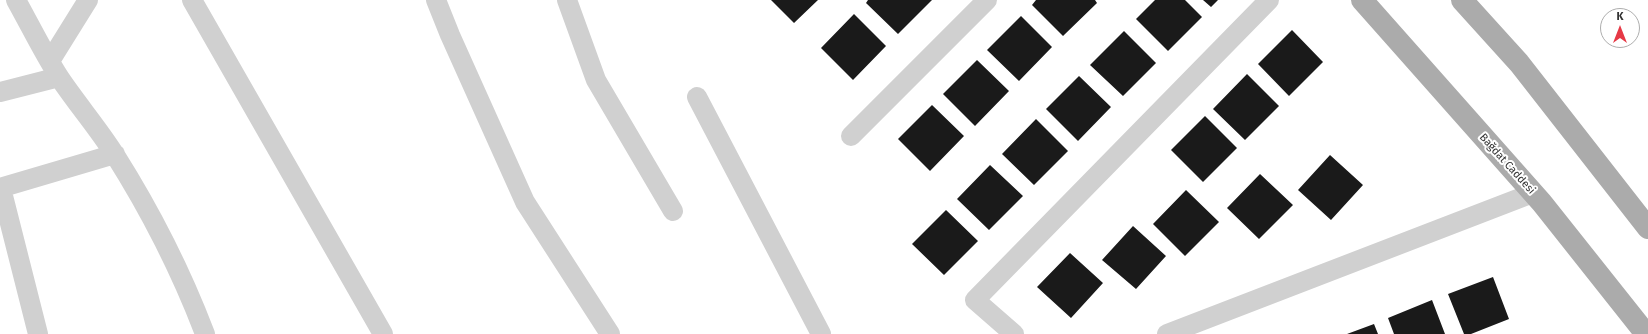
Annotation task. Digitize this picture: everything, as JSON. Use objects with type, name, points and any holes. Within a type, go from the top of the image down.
[{"type":"main road","name":"Bağdat Caddesi","points":[[1362,0],[1533,193],[1646,334]]},
{"type":"main road","points":[[1462,0],[1519,63],[1648,228]]},
{"type":"street","points":[[16,0],[55,69],[115,154],[167,245],[191,298],[205,334]]},
{"type":"street","points":[[0,92],[55,69],[88,0]]},
{"type":"street","points":[[192,0],[383,334]]},
{"type":"street","points":[[436,0],[525,202],[610,334]]},
{"type":"street","points":[[567,0],[596,80],[673,211]]},
{"type":"street","points":[[851,136],[987,0]]},
{"type":"street","points":[[1014,334],[975,300],[1269,0]]},
{"type":"street","points":[[697,97],[821,334]]},
{"type":"street","points":[[38,334],[0,188],[115,154]]},
{"type":"street","points":[[1167,334],[1533,193]]},
{"type":"building","points":[[771,0],[818,0],[794,23]]},
{"type":"building","points":[[868,0],[932,0],[898,34],[866,3]]},
{"type":"building","points":[[1036,0],[1095,0],[1097,3],[1063,36],[1032,5]]},
{"type":"building","points":[[1155,0],[1185,0],[1202,17],[1168,51],[1136,19]]},
{"type":"building","points":[[1203,0],[1218,0],[1211,7]]},
{"type":"building","points":[[854,14],[886,46],[853,80],[821,48]]},
{"type":"building","points":[[1021,16],[1052,47],[1019,81],[987,50]]},
{"type":"building","points":[[1292,30],[1323,62],[1289,96],[1258,64]]},
{"type":"building","points":[[1124,31],[1156,63],[1123,96],[1090,65]]},
{"type":"building","points":[[977,60],[1009,91],[975,126],[943,94]]},
{"type":"building","points":[[1247,74],[1279,106],[1245,140],[1213,109]]},
{"type":"building","points":[[1079,76],[1111,107],[1078,141],[1046,109]]},
{"type":"building","points":[[932,105],[964,136],[930,171],[898,139]]},
{"type":"building","points":[[1205,116],[1237,148],[1203,182],[1171,150]]},
{"type":"building","points":[[1036,119],[1068,151],[1034,185],[1002,154]]},
{"type":"building","points":[[1330,155],[1363,185],[1331,220],[1298,190]]},
{"type":"building","points":[[990,165],[1023,196],[989,230],[957,199]]},
{"type":"building","points":[[1260,174],[1293,205],[1259,239],[1227,208]]},
{"type":"building","points":[[1186,190],[1219,222],[1185,256],[1153,224]]},
{"type":"building","points":[[946,210],[978,241],[944,275],[912,244]]},
{"type":"building","points":[[1133,226],[1166,256],[1136,289],[1102,260]]},
{"type":"building","points":[[1070,253],[1103,283],[1071,318],[1037,287]]},
{"type":"building","points":[[1493,277],[1509,319],[1471,334],[1464,334],[1448,294]]},
{"type":"building","points":[[1432,300],[1445,334],[1394,334],[1388,318]]},
{"type":"building","points":[[1374,324],[1378,334],[1347,334]]}]
